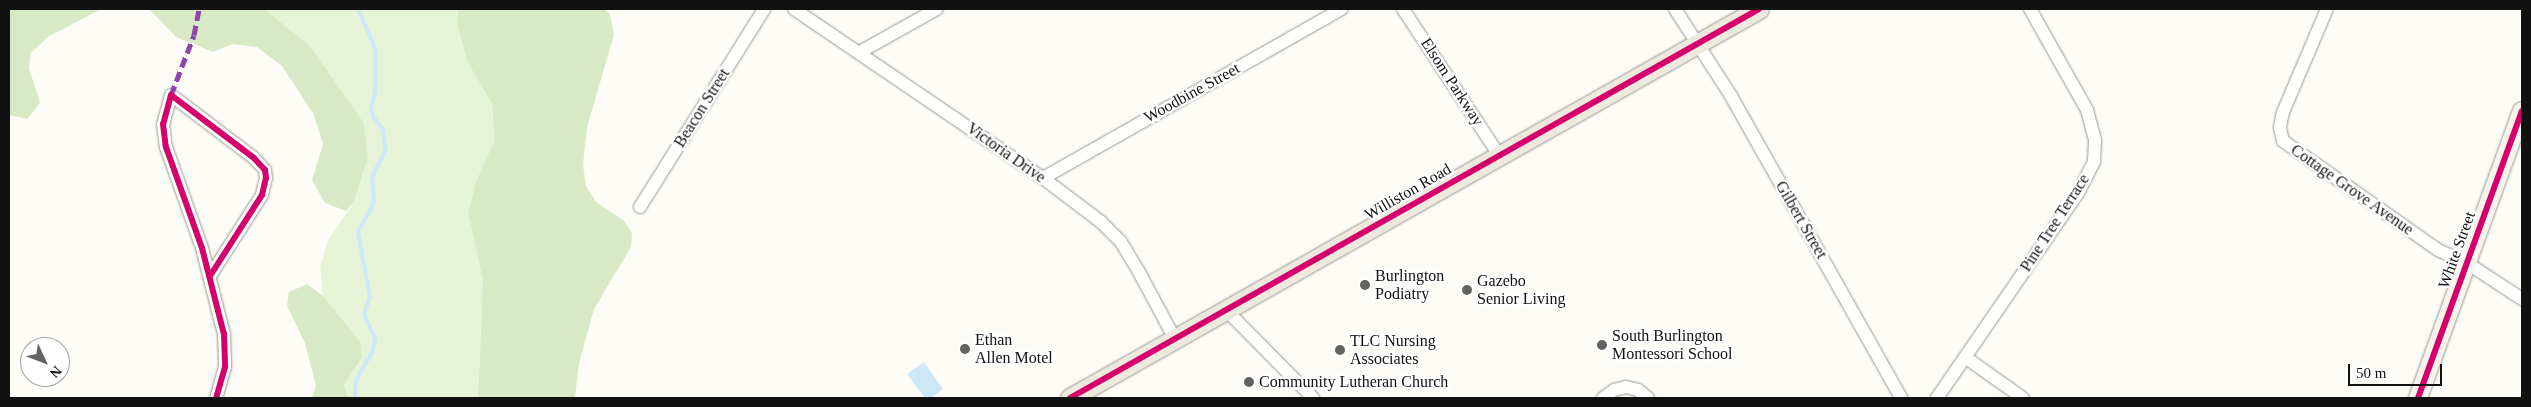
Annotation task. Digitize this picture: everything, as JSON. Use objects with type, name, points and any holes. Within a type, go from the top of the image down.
[{"type":"main road","name":"Williston Road","points":[[1070,398],[1759,9]]},
{"type":"street","name":"Beacon Street","points":[[640,207],[764,9]]},
{"type":"street","name":"Victoria Drive","points":[[794,9],[860,52],[1042,178],[1101,222],[1121,242],[1175,339]]},
{"type":"street","points":[[860,52],[937,9]]},
{"type":"street","name":"Woodbine Street","points":[[1042,178],[1342,9]]},
{"type":"street","name":"Elsom Parkway","points":[[1403,9],[1499,155]]},
{"type":"street","name":"Gilbert Street","points":[[1675,9],[1698,43],[1902,398]]},
{"type":"street","name":"Pine Tree Terrace","points":[[1937,398],[2078,193],[2096,151],[2087,110],[2030,9]]},
{"type":"street","name":"Cottage Grove Avenue","points":[[2327,9],[2283,112],[2280,128],[2283,141],[2438,250],[2467,263]]},
{"type":"street","points":[[210,276],[262,194],[266,178],[264,170],[254,158],[172,95],[163,124],[166,147],[210,276],[226,349],[225,367],[216,398]]},
{"type":"street","name":"White Street","points":[[2418,398],[2522,111]]},
{"type":"street","points":[[2467,263],[2522,299]]},
{"type":"street","points":[[1226,310],[1313,398]]},
{"type":"street","points":[[1965,357],[2023,398]]},
{"type":"street","points":[[1603,398],[1614,390],[1626,387],[1638,390],[1648,398]]},
{"type":"green space","points":[[9,9],[101,9],[48,37],[31,53],[29,68],[40,103],[27,119],[9,115]]},
{"type":"green space","points":[[149,9],[264,9],[309,45],[364,123],[368,157],[354,202],[346,211],[325,203],[312,180],[323,144],[313,113],[282,66],[257,47],[233,44],[213,52],[176,37]]},
{"type":"green space","points":[[264,9],[458,9],[457,24],[467,61],[492,104],[494,142],[476,181],[468,213],[483,281],[478,398],[348,398],[344,385],[352,371],[360,341],[323,296],[320,268],[328,240],[354,202],[368,157],[364,123]]},
{"type":"green space","points":[[458,9],[604,9],[610,14],[614,35],[587,127],[583,165],[586,186],[596,202],[623,220],[632,233],[631,247],[594,309],[579,363],[575,398],[478,398],[483,281],[468,213],[476,181],[494,142],[492,104],[467,61],[457,23]]},
{"type":"green space","points":[[307,284],[323,296],[360,341],[362,357],[344,385],[348,398],[312,398],[316,386],[305,343],[287,306],[289,292]]},
{"type":"water","points":[[924,362],[943,389],[931,398],[925,398],[907,374]]},
{"type":"waterway","points":[[355,398],[356,380],[373,351],[375,338],[364,314],[370,297],[358,232],[371,209],[374,199],[372,177],[386,150],[382,128],[373,116],[371,107],[375,92],[375,48],[358,9]]},
{"type":"marked path","points":[[171,95],[194,35],[199,9]]},
{"type":"cycle path","points":[[1070,398],[1759,9]]},
{"type":"cycle path","points":[[210,276],[262,195],[266,178],[265,170],[254,158],[171,95],[163,124],[166,147],[202,248],[224,334],[225,367],[216,398]]},
{"type":"cycle path","points":[[2418,398],[2522,111]]},
{"type":"place","name":"Burlington Podiatry","points":[[1365,285]]},
{"type":"place","name":"Gazebo Senior Living","points":[[1467,290]]},
{"type":"place","name":"South Burlington Montessori School","points":[[1602,345]]},
{"type":"place","name":"Ethan Allen Motel","points":[[965,349]]},
{"type":"place","name":"TLC Nursing Associates","points":[[1340,350]]},
{"type":"place","name":"Community Lutheran Church","points":[[1249,382]]}]
